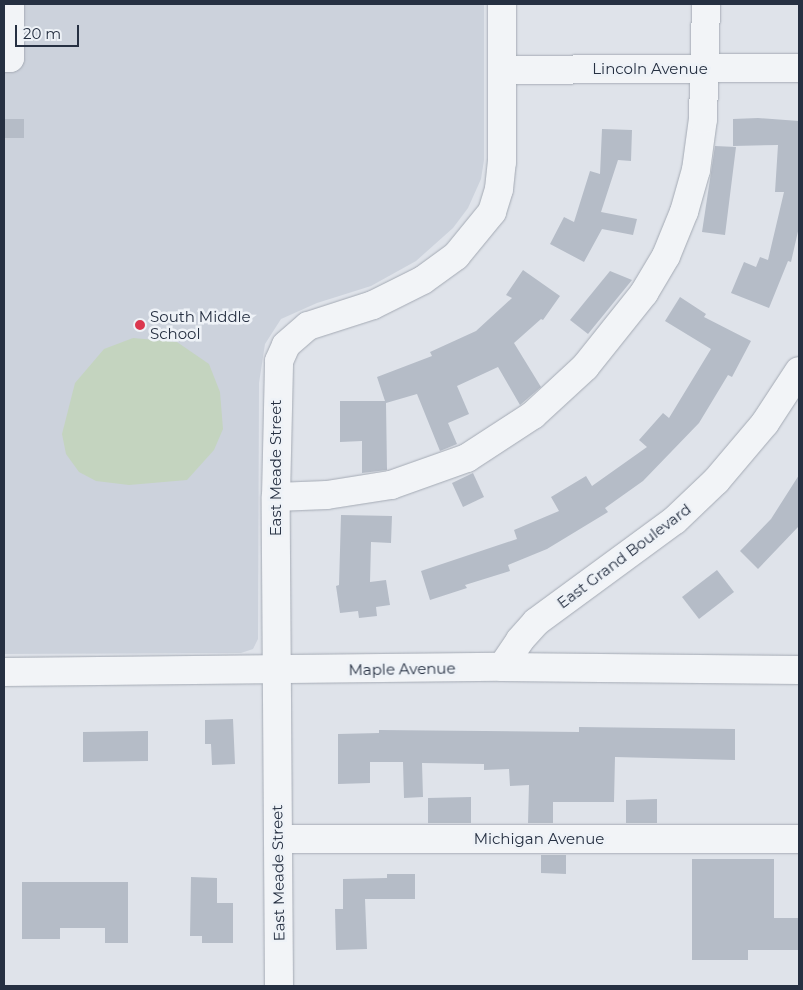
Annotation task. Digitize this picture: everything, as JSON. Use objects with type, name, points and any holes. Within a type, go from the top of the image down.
[{"type":"street","points":[[4,58],[10,58],[10,4]]},
{"type":"street","name":"East Meade Street","points":[[279,986],[276,386],[279,362],[286,345],[308,326],[373,305],[424,280],[456,256],[478,232],[492,212],[499,190],[502,4]]},
{"type":"street","points":[[276,498],[352,492],[429,473],[500,439],[561,392],[614,334],[666,256],[684,212],[696,170],[706,68],[706,4]]},
{"type":"street","name":"Lincoln Avenue","points":[[502,70],[799,68]]},
{"type":"street","name":"East Grand Boulevard","points":[[502,667],[520,640],[536,622],[668,526],[716,481],[765,423],[799,371]]},
{"type":"street","name":"Maple Avenue","points":[[4,672],[276,672],[502,667],[799,670]]},
{"type":"street","name":"Michigan Avenue","points":[[278,839],[799,839]]},
{"type":"shaded area","name":"South Middle School","points":[[4,4],[484,4],[484,160],[481,179],[468,208],[453,228],[416,261],[371,286],[317,303],[281,319],[265,344],[259,383],[258,639],[253,649],[241,653],[4,654]]},
{"type":"green space","points":[[133,338],[177,342],[209,364],[220,392],[223,429],[214,450],[187,480],[129,485],[96,481],[79,472],[66,454],[62,434],[75,383],[104,349]]},
{"type":"building","points":[[758,118],[799,121],[799,227],[791,262],[788,261],[769,308],[731,293],[744,262],[756,267],[760,257],[768,260],[784,192],[775,192],[778,145],[733,146],[733,119]]},
{"type":"building","points":[[4,119],[24,119],[24,138],[4,138]]},
{"type":"building","points":[[602,129],[632,130],[631,161],[618,160],[601,212],[637,219],[633,235],[602,229],[584,262],[550,244],[564,217],[574,222],[590,171],[600,174]]},
{"type":"building","points":[[715,146],[736,147],[725,235],[702,232]]},
{"type":"building","points":[[523,270],[560,296],[543,320],[541,319],[514,343],[541,387],[520,405],[498,367],[457,386],[469,414],[448,423],[457,444],[440,451],[417,394],[386,403],[387,470],[362,473],[362,441],[340,442],[340,401],[385,401],[377,377],[432,356],[430,352],[476,331],[512,298],[506,295]]},
{"type":"building","points":[[610,271],[632,280],[588,334],[570,320]]},
{"type":"building","points":[[680,297],[706,314],[704,317],[751,341],[732,377],[728,375],[699,423],[643,481],[605,508],[608,512],[547,549],[508,565],[510,571],[465,585],[467,588],[430,600],[421,571],[517,539],[514,530],[559,511],[551,497],[586,476],[592,486],[647,447],[639,440],[663,413],[669,418],[711,349],[665,321]]},
{"type":"building","points":[[473,473],[484,497],[463,507],[452,483]]},
{"type":"building","points":[[799,475],[799,526],[758,569],[740,551],[771,519]]},
{"type":"building","points":[[341,515],[392,516],[391,543],[371,542],[370,582],[386,580],[390,605],[376,607],[377,616],[359,618],[358,611],[340,613],[336,586],[339,585]]},
{"type":"building","points":[[717,570],[734,592],[699,619],[682,597]]},
{"type":"building","points":[[233,719],[235,764],[212,765],[211,744],[205,744],[205,720]]},
{"type":"building","points":[[579,727],[735,729],[735,760],[615,757],[614,802],[553,802],[553,823],[528,823],[529,785],[510,786],[509,769],[484,770],[484,764],[422,763],[423,797],[404,798],[403,762],[370,762],[370,783],[338,784],[338,734],[379,733],[379,730],[579,732]]},
{"type":"building","points":[[148,731],[148,761],[83,762],[83,732]]},
{"type":"building","points":[[471,797],[471,823],[428,823],[428,798]]},
{"type":"building","points":[[657,799],[657,823],[626,823],[626,800]]},
{"type":"building","points":[[541,855],[566,855],[566,874],[541,873]]},
{"type":"building","points":[[692,859],[774,859],[774,918],[799,918],[799,950],[748,950],[748,960],[692,960]]},
{"type":"building","points":[[387,874],[415,874],[415,899],[365,899],[367,949],[336,950],[335,909],[343,909],[343,879],[387,878]]},
{"type":"building","points":[[191,877],[217,878],[217,903],[233,903],[233,943],[202,943],[202,936],[190,936]]},
{"type":"building","points":[[22,882],[128,882],[128,943],[105,943],[105,928],[60,928],[60,939],[22,939]]},
{"type":"place","name":"South Middle School","points":[[140,325]]}]
